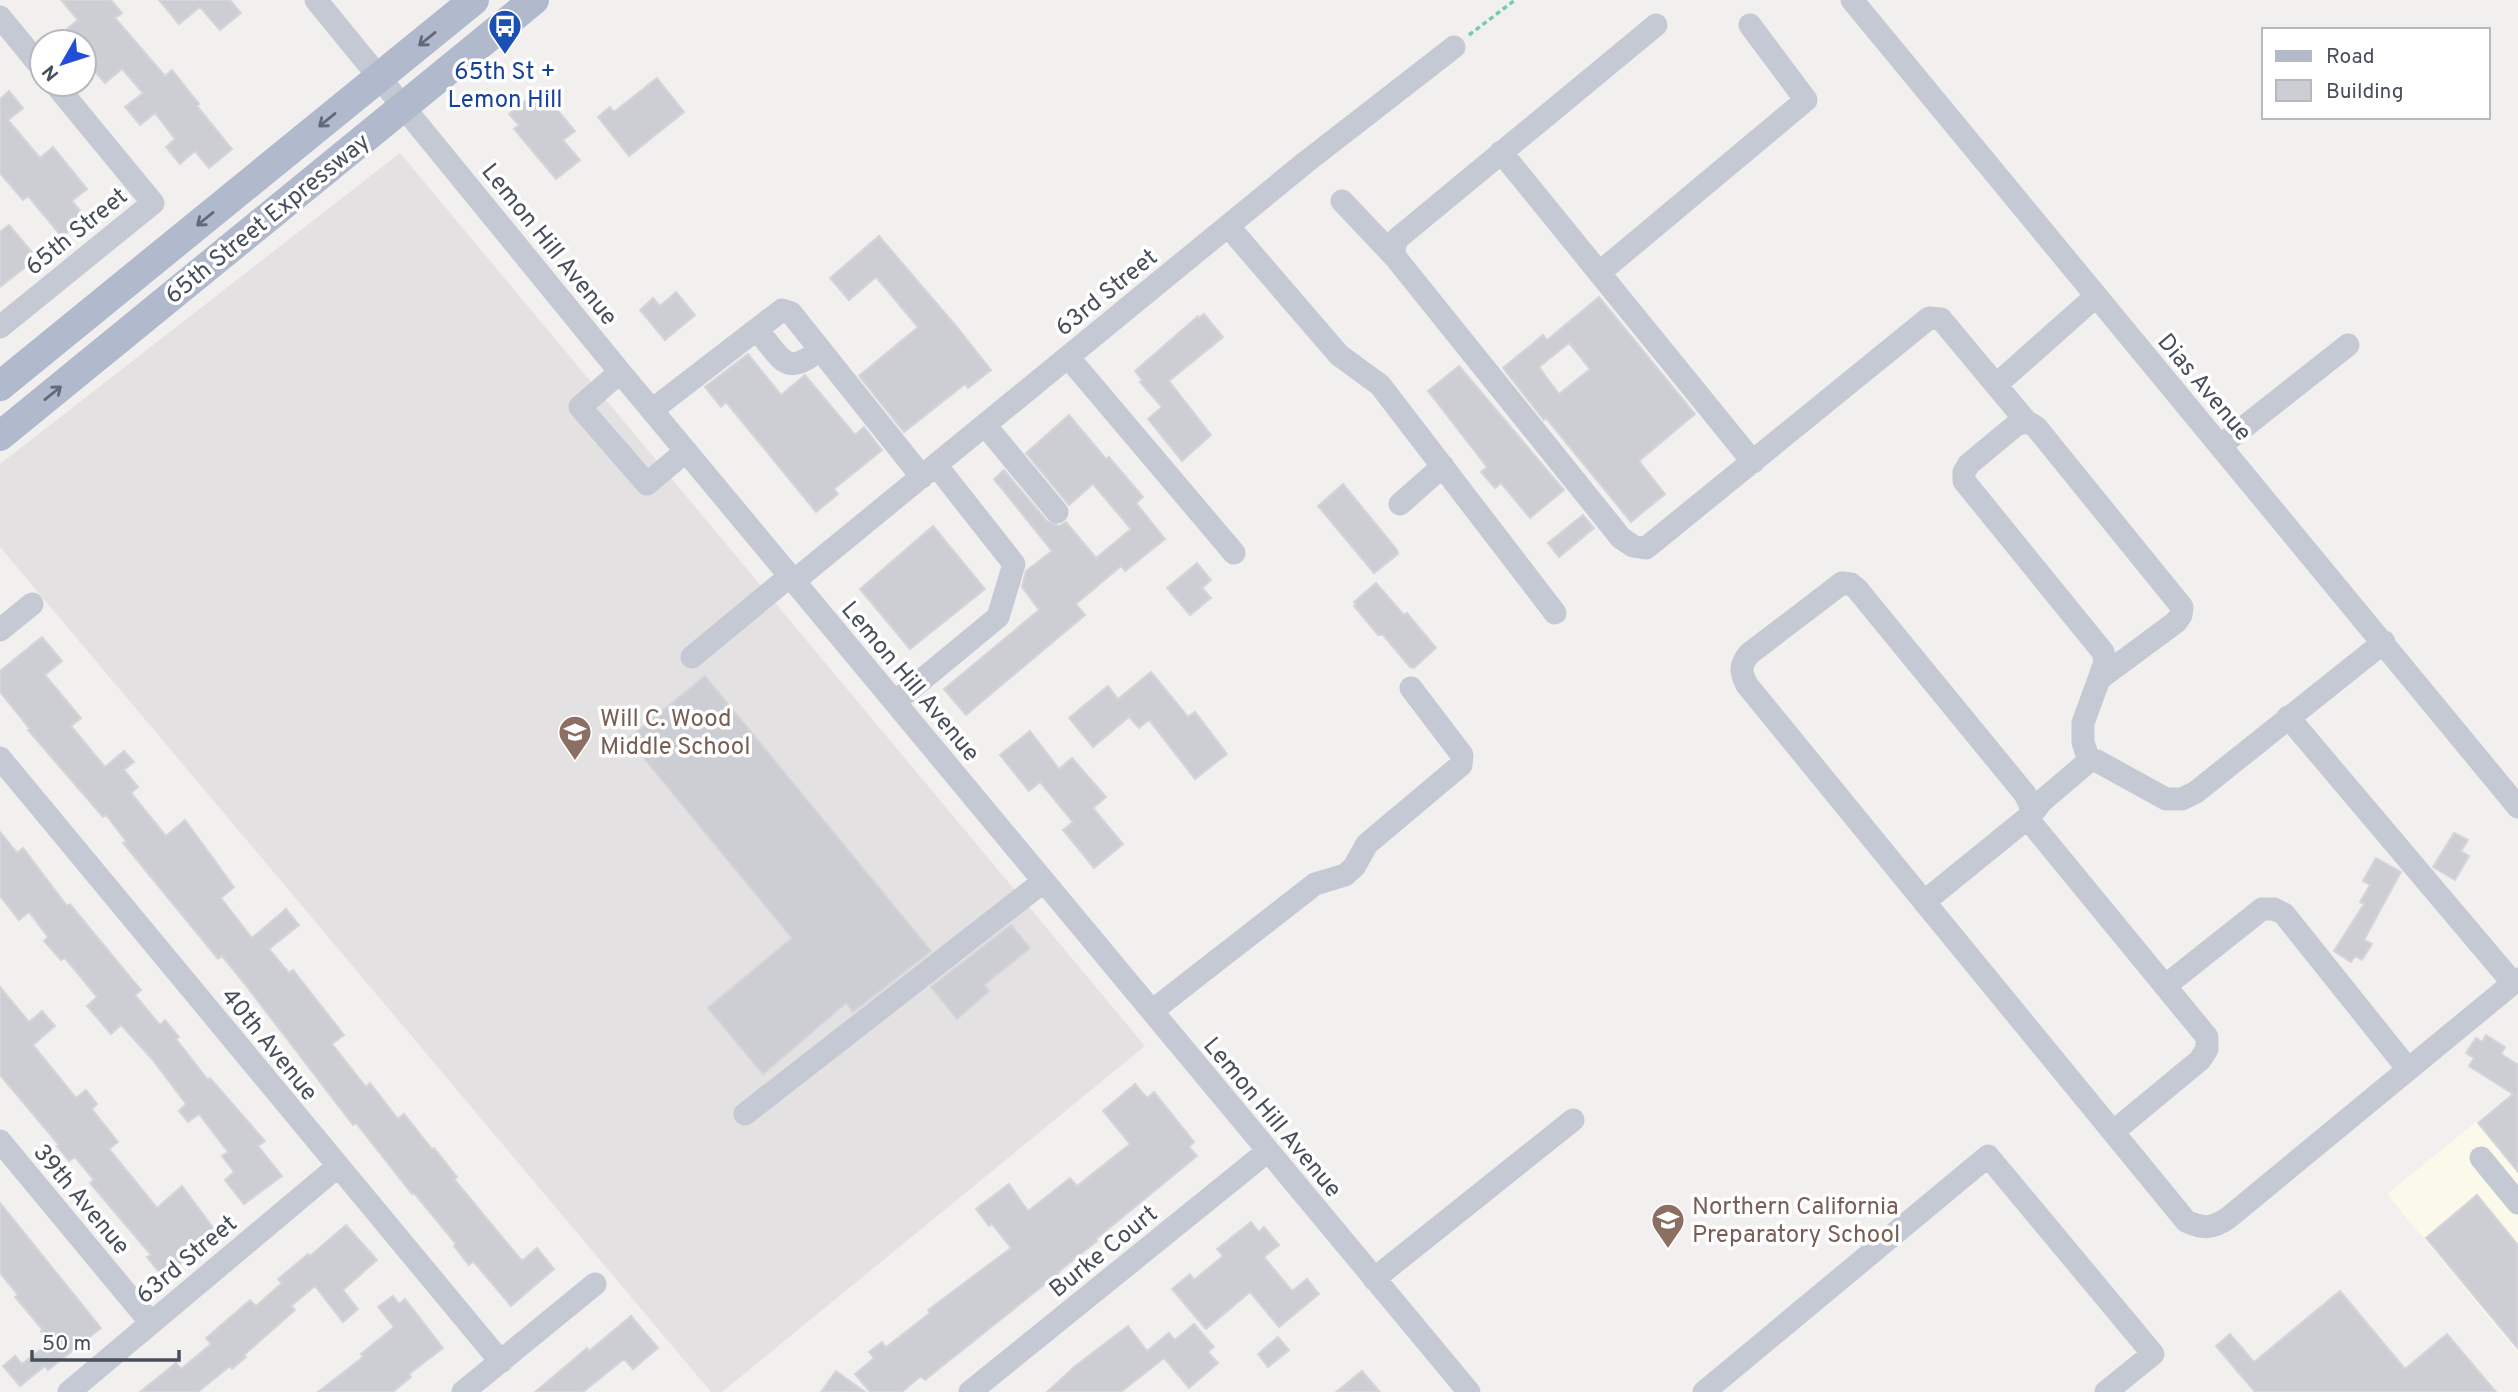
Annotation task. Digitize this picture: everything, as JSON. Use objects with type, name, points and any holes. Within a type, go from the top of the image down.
[{"type":"main road","name":"65th Street Expressway","points":[[0,386],[474,0]]},
{"type":"main road","name":"65th Street Expressway","points":[[0,436],[534,0]]},
{"type":"street","name":"Lemon Hill Avenue","points":[[316,0],[620,372],[1469,1392]]},
{"type":"street","name":"Dias Avenue","points":[[1852,0],[2518,807]]},
{"type":"street","points":[[0,17],[28,51]]},
{"type":"street","points":[[1395,257],[1397,239],[1656,24]]},
{"type":"street","points":[[1599,274],[1806,100],[1750,25]]},
{"type":"street","name":"63rd Street","points":[[692,657],[929,471],[1228,226],[1454,47]]},
{"type":"street","name":"65th Street","points":[[0,327],[153,203],[67,98]]},
{"type":"street","points":[[1501,152],[1753,461]]},
{"type":"street","points":[[1342,201],[1395,257],[1621,538],[1633,546],[1646,548],[1929,318],[1941,318],[2026,421],[2035,427],[2182,607],[2176,622],[2099,679]]},
{"type":"street","points":[[1228,226],[1339,355],[1380,385],[1555,613]]},
{"type":"street","points":[[1996,385],[2095,297]]},
{"type":"street","points":[[652,410],[782,310],[791,313],[820,349],[1014,564],[998,617],[895,702]]},
{"type":"street","points":[[757,330],[786,363],[794,365],[805,362],[820,349]]},
{"type":"street","points":[[2220,446],[2348,345]]},
{"type":"street","points":[[1068,357],[1234,553]]},
{"type":"street","points":[[620,372],[580,407],[647,484],[686,451]]},
{"type":"street","points":[[2026,421],[2016,425],[1969,464],[1964,472],[1964,481],[2103,652],[2105,662],[2082,723],[2083,742],[2089,761]]},
{"type":"street","points":[[985,425],[1057,512]]},
{"type":"street","points":[[1400,504],[1443,466]]},
{"type":"street","points":[[2113,1132],[2200,1060],[2207,1049],[2207,1037],[2032,824],[2031,804],[2025,794],[1851,584],[1842,583],[1834,587],[1749,654],[1742,663],[1741,675],[1747,685],[1924,902],[2186,1221],[2199,1228],[2215,1227],[2516,981],[2288,717]]},
{"type":"street","points":[[0,630],[32,604]]},
{"type":"street","points":[[1924,902],[2031,815],[2042,801],[2089,761],[2097,761],[2166,799],[2182,799],[2196,792],[2384,642]]},
{"type":"street","points":[[1152,1011],[1315,884],[1345,875],[1354,867],[1367,844],[1461,765],[1462,755],[1411,688]]},
{"type":"street","name":"40th Avenue","points":[[0,758],[500,1362]]},
{"type":"street","points":[[745,1114],[1044,881]]},
{"type":"street","points":[[2165,986],[2262,909],[2274,909],[2284,914],[2408,1069]]},
{"type":"street","points":[[1374,1279],[1573,1120]]},
{"type":"street","name":"39th Avenue","points":[[0,1141],[151,1323]]},
{"type":"street","name":"Burke Court","points":[[970,1392],[1268,1151]]},
{"type":"street","points":[[1704,1392],[1988,1156],[2153,1354],[2106,1392]]},
{"type":"street","points":[[2481,1158],[2518,1203]]},
{"type":"street","name":"63rd Street","points":[[69,1392],[337,1167]]},
{"type":"street","points":[[463,1392],[595,1284]]},
{"type":"path","points":[[1454,47],[1515,0]]},
{"type":"shaded area","points":[[400,153],[1145,1046],[722,1392],[711,1392],[0,547],[0,464]]},
{"type":"shaded area","points":[[2518,1088],[2518,1353],[2387,1194]]},
{"type":"building","points":[[61,0],[111,0],[122,13],[115,18],[165,76],[172,70],[232,149],[209,168],[195,151],[180,164],[166,147],[175,139],[155,113],[140,125],[125,107],[143,93],[122,69],[105,83],[98,75],[98,28],[68,28],[78,20]]},
{"type":"building","points":[[159,0],[230,0],[241,13],[220,30],[200,7],[179,24]]},
{"type":"building","points":[[657,78],[684,112],[629,156],[598,117],[610,107],[614,112]]},
{"type":"building","points":[[540,89],[575,131],[563,140],[580,160],[556,179],[514,129],[519,125],[509,114]]},
{"type":"building","points":[[9,91],[23,108],[8,120],[40,158],[53,147],[87,189],[72,201],[85,217],[62,237],[28,196],[23,200],[0,173],[0,99]]},
{"type":"building","points":[[9,225],[37,258],[0,287],[0,232]]},
{"type":"building","points":[[879,236],[991,370],[968,388],[965,384],[904,432],[859,376],[918,327],[876,277],[849,300],[830,278]]},
{"type":"building","points":[[676,292],[695,315],[665,340],[640,310],[653,298],[660,306]]},
{"type":"building","points":[[1599,297],[1695,414],[1639,461],[1665,494],[1631,522],[1503,368],[1543,335],[1547,340]],"holes":[[[1569,343],[1590,369],[1559,394],[1539,367]]]},
{"type":"building","points":[[1204,314],[1223,337],[1169,381],[1211,435],[1182,461],[1148,419],[1162,407],[1140,382],[1142,380],[1135,371],[1198,316],[1199,318]]},
{"type":"building","points":[[748,354],[781,395],[805,375],[855,435],[864,427],[882,450],[834,489],[838,494],[816,512],[726,402],[721,407],[705,387]]},
{"type":"building","points":[[1459,366],[1564,490],[1530,518],[1501,483],[1495,488],[1481,472],[1487,467],[1428,391]]},
{"type":"building","points":[[1069,415],[1143,497],[1136,503],[1165,539],[1125,571],[1121,566],[1076,604],[1085,615],[966,715],[944,689],[1039,610],[1022,587],[1026,571],[1052,551],[994,479],[1004,470],[1047,521],[1059,526],[1066,522],[1096,558],[1131,529],[1093,484],[1069,505],[1026,453]]},
{"type":"building","points":[[1343,484],[1397,550],[1398,554],[1374,573],[1318,506]]},
{"type":"building","points":[[1583,515],[1594,528],[1559,557],[1548,543]]},
{"type":"building","points":[[933,526],[985,589],[910,649],[860,589]]},
{"type":"building","points":[[1197,563],[1211,580],[1202,588],[1211,598],[1190,615],[1167,588]]},
{"type":"building","points":[[1376,583],[1404,615],[1407,613],[1436,648],[1414,668],[1410,667],[1383,635],[1378,635],[1354,606],[1354,602]]},
{"type":"building","points":[[42,637],[62,661],[45,675],[81,718],[71,726],[105,767],[124,751],[134,762],[124,770],[138,787],[131,793],[166,836],[185,820],[234,887],[221,898],[252,938],[286,909],[299,925],[269,949],[289,973],[293,970],[344,1035],[332,1044],[366,1087],[370,1083],[398,1119],[404,1114],[432,1149],[434,1148],[457,1177],[454,1179],[522,1261],[537,1248],[554,1269],[511,1306],[473,1261],[469,1265],[454,1246],[456,1244],[356,1123],[353,1125],[222,956],[218,959],[123,843],[126,841],[106,815],[103,817],[28,730],[30,729],[0,692],[0,671]]},
{"type":"building","points":[[1151,672],[1188,717],[1195,712],[1227,754],[1195,779],[1149,720],[1139,728],[1129,717],[1093,747],[1069,718],[1108,686],[1118,699]]},
{"type":"building","points":[[705,676],[931,951],[853,1012],[846,1003],[763,1074],[708,1008],[792,938],[628,739]]},
{"type":"building","points":[[1030,731],[1059,769],[1072,758],[1106,797],[1093,808],[1123,844],[1094,868],[1063,830],[1073,822],[1040,782],[1029,791],[1000,755]]},
{"type":"building","points":[[0,832],[17,853],[23,848],[67,906],[70,904],[141,990],[135,995],[160,1025],[165,1020],[179,1037],[176,1039],[208,1080],[210,1078],[265,1141],[258,1146],[282,1176],[244,1204],[225,1180],[234,1172],[222,1156],[228,1152],[199,1114],[188,1122],[179,1111],[186,1104],[152,1059],[121,1025],[111,1034],[87,1006],[97,997],[65,958],[61,960],[44,941],[48,937],[29,912],[19,920],[0,896]]},
{"type":"building","points":[[2454,833],[2468,840],[2461,851],[2469,856],[2455,880],[2433,867]]},
{"type":"building","points":[[2376,858],[2401,872],[2364,940],[2372,944],[2362,960],[2355,956],[2351,962],[2334,951],[2364,904],[2360,902],[2370,885],[2363,881]]},
{"type":"building","points":[[1011,925],[1030,948],[984,985],[989,991],[957,1019],[931,987]]},
{"type":"building","points":[[0,987],[29,1022],[42,1011],[55,1026],[33,1045],[76,1098],[86,1090],[97,1104],[92,1109],[118,1142],[109,1149],[157,1208],[182,1186],[217,1233],[163,1277],[147,1257],[151,1255],[90,1183],[94,1180],[75,1157],[69,1161],[57,1146],[59,1145],[0,1075]]},
{"type":"building","points":[[2486,1035],[2505,1047],[2501,1054],[2518,1065],[2518,1172],[2478,1123],[2513,1094],[2469,1066],[2474,1058],[2466,1053],[2476,1038],[2482,1042]]},
{"type":"building","points":[[1135,1084],[1147,1098],[1154,1092],[1194,1142],[1189,1147],[1197,1156],[1059,1273],[925,1380],[921,1376],[902,1392],[870,1392],[855,1374],[874,1358],[869,1352],[882,1342],[886,1347],[930,1313],[928,1310],[1011,1248],[976,1209],[1009,1184],[1028,1211],[1070,1178],[1077,1186],[1130,1144],[1103,1111]]},
{"type":"building","points":[[2477,1195],[2518,1245],[2518,1349],[2426,1238]]},
{"type":"building","points":[[0,1203],[101,1328],[48,1370],[45,1366],[20,1386],[3,1366],[15,1356],[22,1364],[50,1342],[0,1273]]},
{"type":"building","points":[[1251,1222],[1259,1232],[1264,1227],[1279,1245],[1264,1257],[1292,1291],[1307,1279],[1319,1294],[1279,1327],[1250,1292],[1206,1329],[1172,1289],[1190,1274],[1194,1280],[1223,1256],[1217,1249]]},
{"type":"building","points":[[346,1225],[377,1260],[343,1290],[358,1309],[343,1322],[315,1286],[291,1306],[295,1310],[244,1355],[246,1357],[232,1369],[230,1366],[198,1392],[140,1392],[176,1363],[181,1369],[211,1344],[206,1338],[250,1300],[256,1306],[282,1283],[278,1279]]},
{"type":"building","points":[[2340,1291],[2405,1369],[2447,1334],[2496,1392],[2255,1392],[2216,1346],[2230,1334],[2254,1362]]},
{"type":"building","points":[[393,1296],[399,1304],[405,1299],[443,1348],[409,1374],[411,1377],[393,1392],[318,1392],[363,1357],[361,1354],[394,1327],[378,1307]]},
{"type":"building","points":[[631,1316],[658,1348],[633,1369],[624,1359],[583,1392],[535,1392],[587,1348],[589,1351]]},
{"type":"building","points":[[1194,1324],[1214,1347],[1208,1352],[1218,1363],[1189,1388],[1164,1358],[1121,1392],[1047,1392],[1074,1367],[1128,1326],[1147,1351],[1169,1333],[1175,1340]]},
{"type":"building","points":[[1278,1337],[1289,1350],[1268,1367],[1258,1354]]},
{"type":"building","points":[[836,1371],[865,1392],[821,1392]]},
{"type":"building","points":[[1362,1371],[1380,1392],[1336,1392]]},
{"type":"place","name":"65th St + Lemon Hill","points":[[505,56]]},
{"type":"place","name":"Will C. Wood Middle School","points":[[575,762]]},
{"type":"place","name":"Northern California Preparatory School","points":[[1668,1250]]}]
